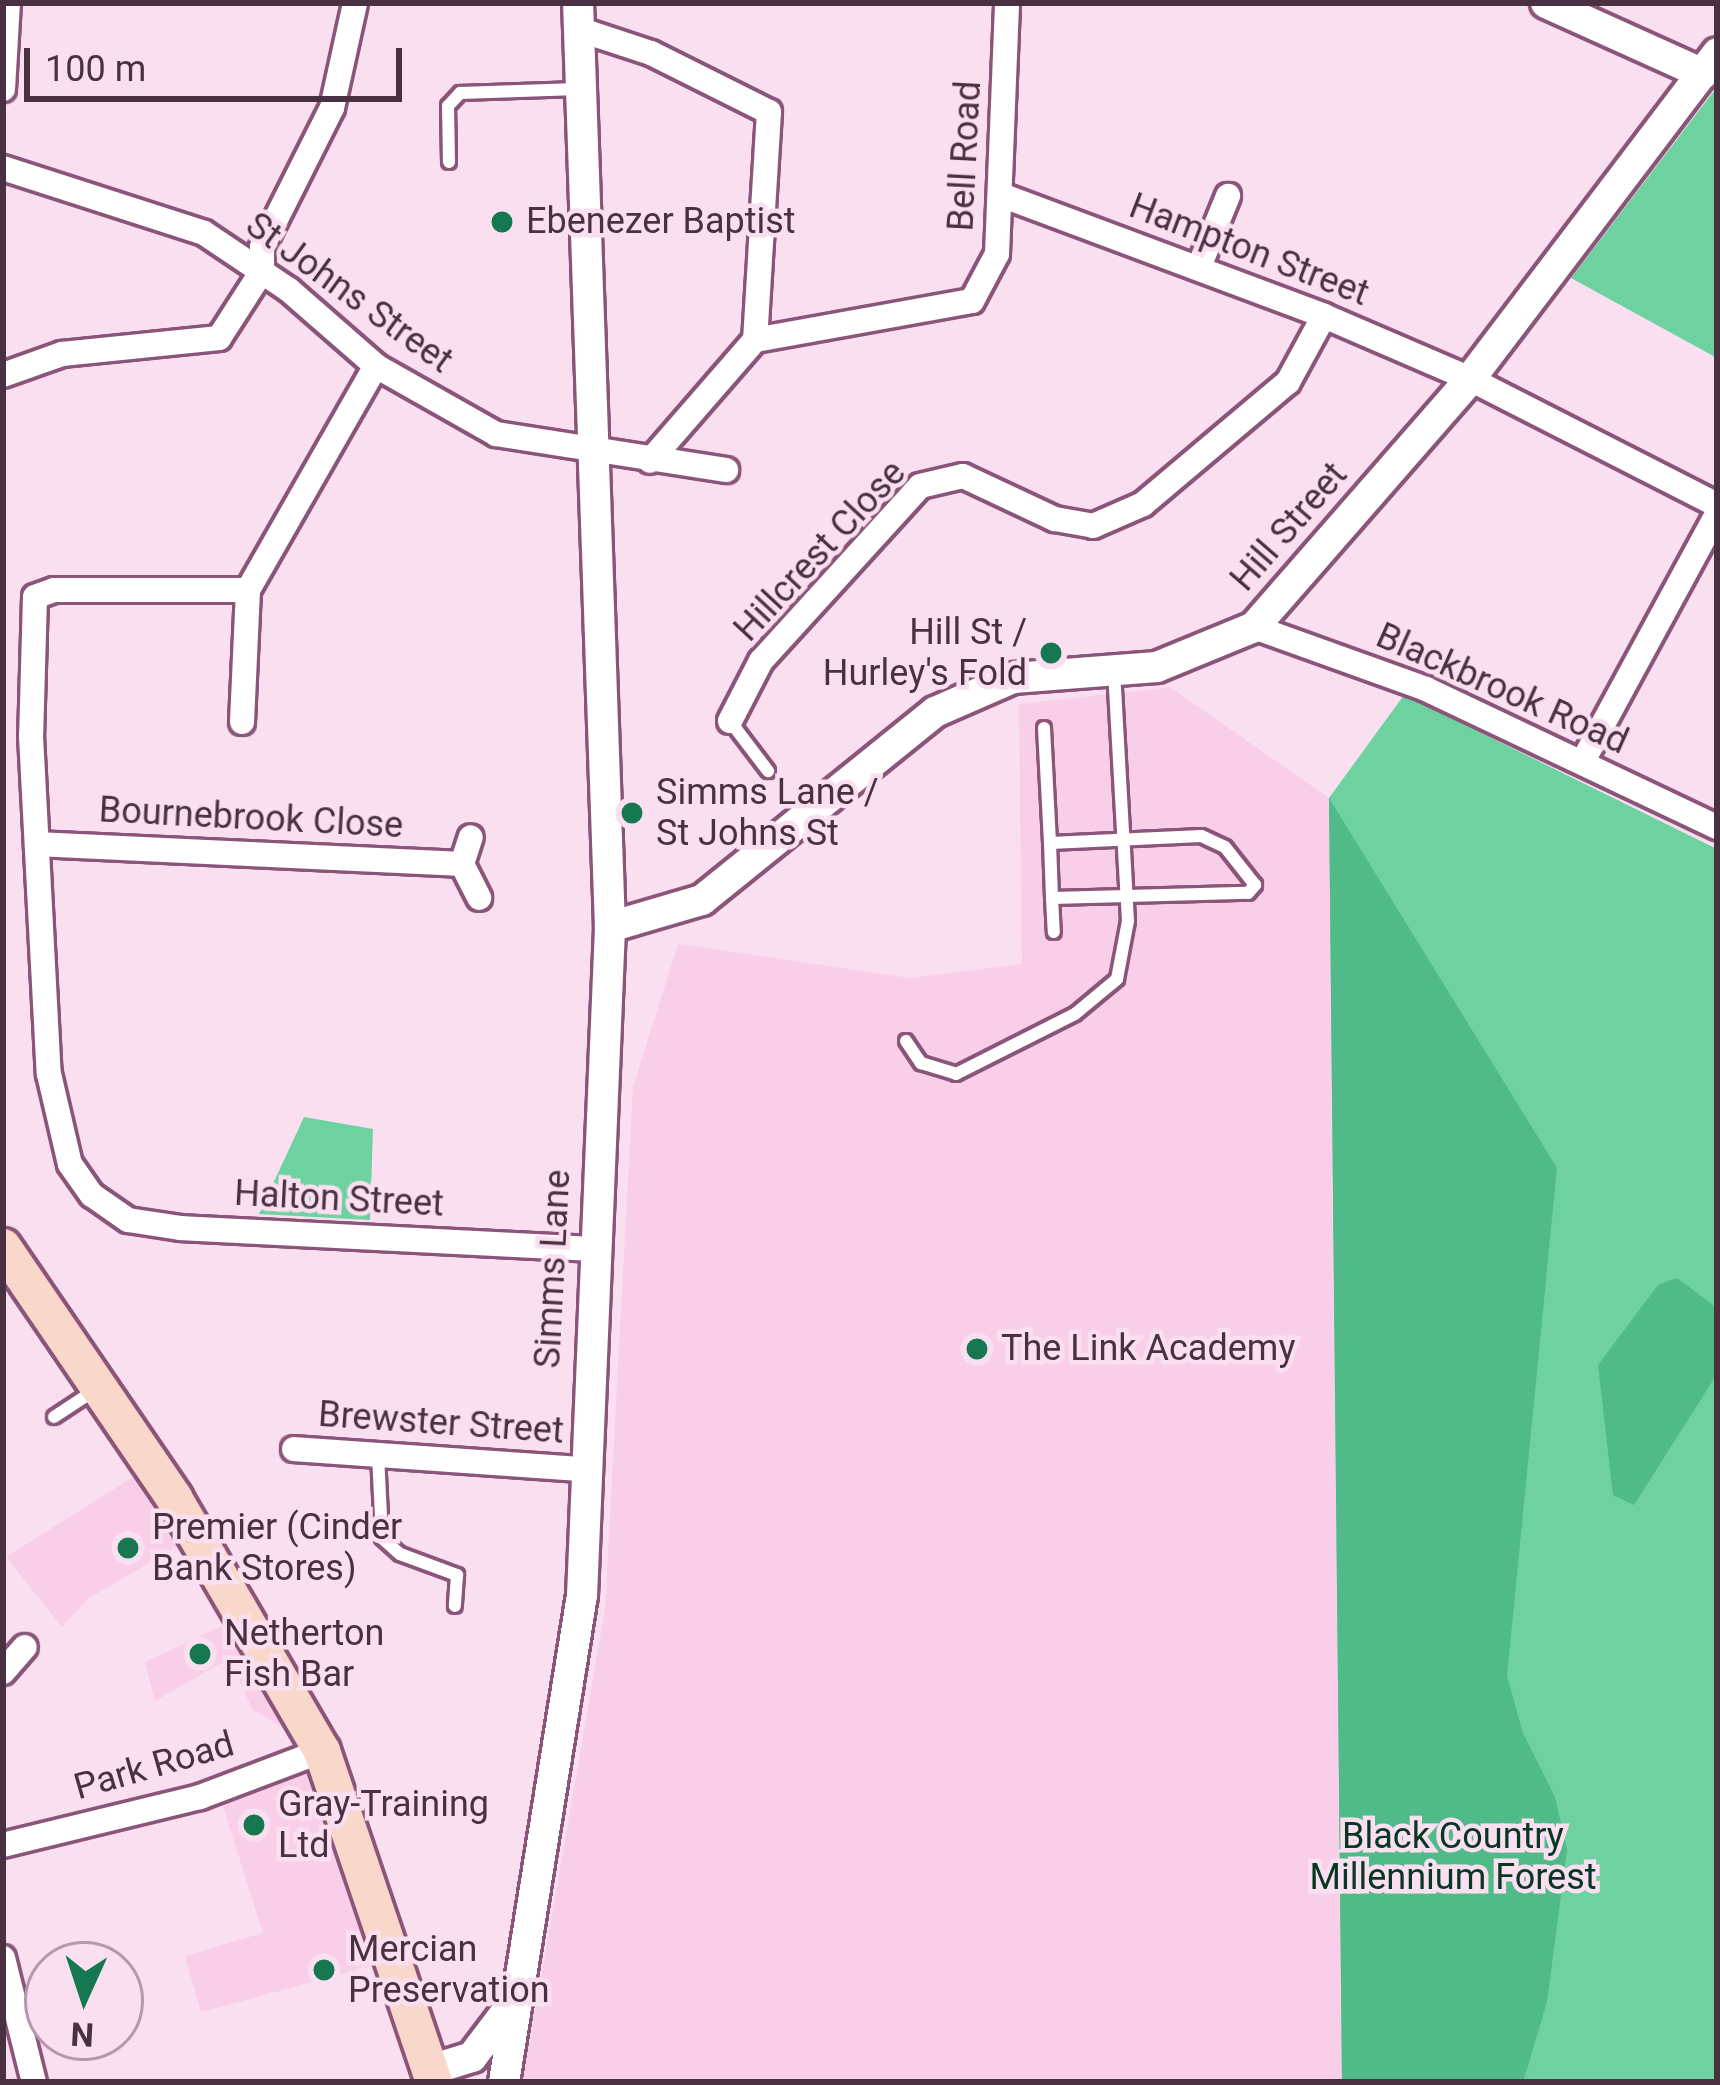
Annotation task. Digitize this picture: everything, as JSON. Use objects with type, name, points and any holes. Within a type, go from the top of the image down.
[{"type":"main road","points":[[3,1247],[101,1386],[322,1750],[432,2076]]},
{"type":"street","points":[[3,89],[8,3]]},
{"type":"street","points":[[3,375],[62,354],[205,344],[240,314],[262,271],[262,248],[345,74],[356,3]]},
{"type":"street","name":"Bell Road","points":[[754,340],[973,302],[997,254],[1007,3]]},
{"type":"street","points":[[1546,3],[1710,64]]},
{"type":"street","points":[[578,16],[769,112],[754,340],[650,461]]},
{"type":"street","name":"Simms Lane","points":[[504,2082],[582,1596],[591,1249],[610,927],[578,16]]},
{"type":"street","name":"Hill Street","points":[[610,927],[702,900],[935,712],[1013,678],[1114,669],[1210,651],[1254,627],[1470,379],[1710,64]]},
{"type":"street","name":"St Johns Street","points":[[3,167],[204,233],[262,271],[376,366],[496,434],[591,454],[727,470]]},
{"type":"street","name":"Hampton Street","points":[[1000,195],[1199,267],[1470,379],[1717,505]]},
{"type":"street","points":[[1199,267],[1228,196]]},
{"type":"street","name":"Hillcrest Close","points":[[730,721],[761,661],[920,486],[963,476],[1055,518],[1094,526],[1143,504],[1288,382],[1324,316]]},
{"type":"street","points":[[242,722],[248,590],[376,366]]},
{"type":"street","points":[[1583,761],[1717,514]]},
{"type":"street","points":[[37,844],[34,597],[54,590],[248,590]]},
{"type":"street","name":"Blackbrook Road","points":[[1254,627],[1426,689],[1717,827]]},
{"type":"street","points":[[470,837],[462,864],[478,898]]},
{"type":"street","name":"Bournebrook Close","points":[[37,844],[462,864]]},
{"type":"street","name":"Halton Street","points":[[37,844],[55,1124],[92,1195],[128,1220],[181,1228],[591,1249]]},
{"type":"street","name":"Brewster Street","points":[[295,1449],[582,1469]]},
{"type":"street","points":[[3,1672],[25,1647]]},
{"type":"street","name":"Park Road","points":[[3,1845],[200,1797],[322,1750]]},
{"type":"street","points":[[3,1958],[9,2007],[34,2082]]},
{"type":"street","points":[[432,2076],[472,2057],[517,1999]]},
{"type":"lane","points":[[449,162],[448,106],[460,93],[580,89]]},
{"type":"lane","points":[[906,1041],[920,1064],[956,1074],[1075,1014],[1117,979],[1126,895],[1114,669]]},
{"type":"lane","points":[[730,721],[768,771]]},
{"type":"lane","points":[[1044,728],[1054,932]]},
{"type":"lane","points":[[1050,843],[1201,836],[1225,847],[1255,885],[1248,892],[1052,898]]},
{"type":"lane","points":[[54,1417],[101,1386]]},
{"type":"lane","points":[[378,1455],[382,1538],[400,1554],[457,1575],[455,1606]]},
{"type":"shaded area","name":"The Link Academy","points":[[1170,687],[1329,798],[1342,2082],[523,2082],[605,1610],[633,1087],[678,944],[910,978],[1022,964],[1019,704]]},
{"type":"shaded area","points":[[152,1465],[196,1535],[88,1599],[62,1627],[6,1557]]},
{"type":"shaded area","points":[[245,1615],[322,1751],[346,1807],[390,1961],[201,2012],[185,1956],[263,1933],[218,1790],[321,1750],[252,1709],[230,1658],[155,1701],[145,1662]]},
{"type":"green space","points":[[1717,87],[1717,358],[1571,278]]},
{"type":"green space","points":[[1404,695],[1717,849],[1717,2082],[1342,2082],[1329,798]]},
{"type":"green space","name":"Black Country Millennium Forest","points":[[1329,798],[1557,1168],[1507,1676],[1523,1733],[1555,1797],[1567,1849],[1547,2002],[1523,2082],[1342,2082]]},
{"type":"green space","points":[[304,1117],[373,1129],[370,1220],[259,1214]]},
{"type":"green space","points":[[1677,1278],[1717,1308],[1717,1374],[1634,1505],[1613,1495],[1598,1365],[1658,1285]]},
{"type":"place","name":"Ebenezer Baptist","points":[[502,222]]},
{"type":"place","name":"Hill St / Hurley's Fold","points":[[1051,653]]},
{"type":"place","name":"Simms Lane / St Johns St","points":[[632,813]]},
{"type":"place","name":"The Link Academy","points":[[977,1349]]},
{"type":"place","name":"Premier (Cinder Bank Stores)","points":[[128,1548]]},
{"type":"place","name":"Netherton Fish Bar","points":[[200,1654]]},
{"type":"place","name":"Gray-Training Ltd","points":[[254,1825]]},
{"type":"place","name":"Mercian Preservation","points":[[324,1970]]}]
